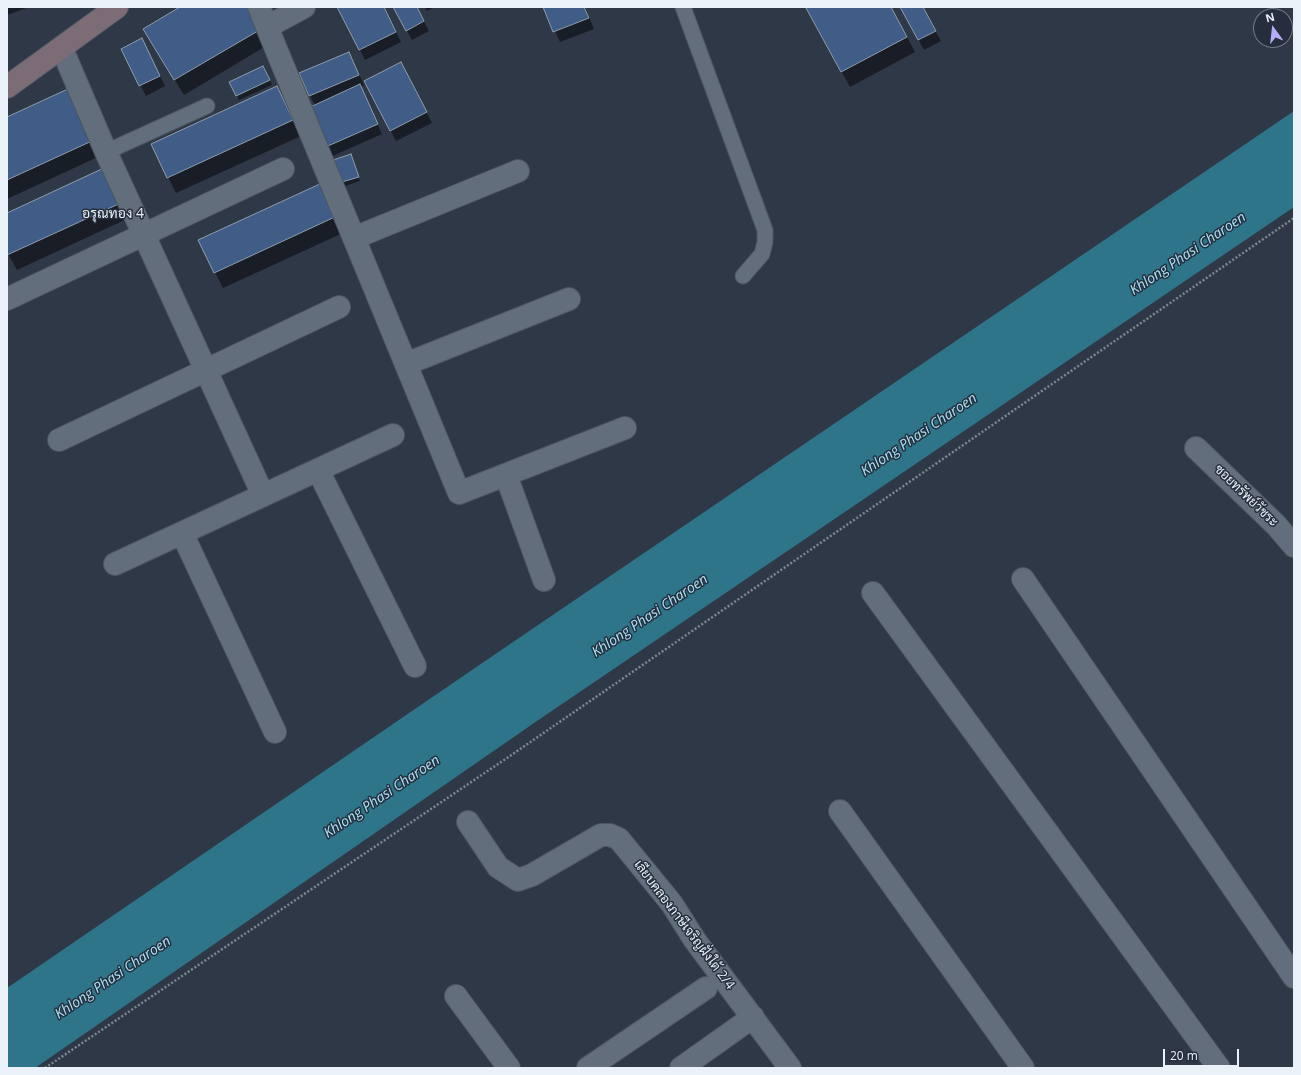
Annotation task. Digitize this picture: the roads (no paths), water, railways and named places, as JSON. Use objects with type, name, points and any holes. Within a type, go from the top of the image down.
[{"type":"main road","points":[[7,88],[117,7]]},
{"type":"street","points":[[259,7],[459,493],[625,428]]},
{"type":"street","points":[[267,27],[304,7]]},
{"type":"street","points":[[62,48],[106,152],[263,495]]},
{"type":"street","points":[[7,299],[283,169]]},
{"type":"street","points":[[354,238],[518,171]]},
{"type":"street","points":[[406,364],[569,299]]},
{"type":"street","points":[[59,440],[339,307]]},
{"type":"street","points":[[115,564],[393,435]]},
{"type":"street","name":"ซอยทรัพย์วัชระ","points":[[1196,448],[1276,526],[1294,546]]},
{"type":"street","points":[[318,470],[415,666]]},
{"type":"street","points":[[506,475],[544,580]]},
{"type":"street","points":[[182,533],[275,732]]},
{"type":"street","points":[[1023,579],[1294,977]]},
{"type":"street","points":[[872,593],[1219,1068]]},
{"type":"street","points":[[840,811],[1023,1068]]},
{"type":"street","name":"เลียบคลองภาษีเจริญฝั่งใต้ 2/4","points":[[468,822],[498,866],[518,880],[532,875],[601,835],[610,835],[619,839],[672,904],[694,939],[790,1068]]},
{"type":"street","points":[[588,1068],[706,988]]},
{"type":"street","points":[[456,996],[509,1068]]},
{"type":"street","points":[[681,1068],[753,1017]]},
{"type":"lane","points":[[683,7],[765,230],[765,242],[762,254],[743,276]]},
{"type":"lane","points":[[106,152],[207,106]]},
{"type":"water","name":"Khlong Phasi Charoen","points":[[1294,111],[1294,207],[537,721],[35,1068],[7,1068],[7,988]]},
{"type":"district","name":"อรุณทอง 4","points":[[113,214]]}]
